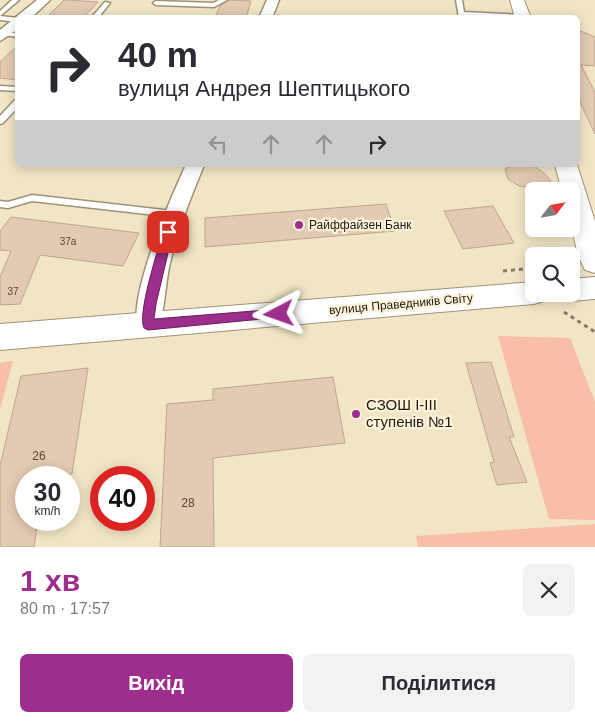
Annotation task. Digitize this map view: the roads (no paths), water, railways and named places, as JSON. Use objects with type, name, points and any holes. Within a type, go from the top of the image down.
[{"type":"street","points":[[26,15],[44,0]]},
{"type":"street","points":[[266,15],[273,0]]},
{"type":"street","points":[[517,0],[522,15]]},
{"type":"street","points":[[7,35],[15,25]]},
{"type":"street","points":[[148,324],[150,304],[173,214],[194,167]]},
{"type":"street","points":[[567,167],[595,263]]},
{"type":"street","points":[[580,289],[595,288]]},
{"type":"street","name":"вулиця Праведників Світу","points":[[0,337],[525,294]]},
{"type":"lane","points":[[0,14],[16,0]]},
{"type":"lane","points":[[156,3],[214,5],[224,0]]},
{"type":"lane","points":[[459,0],[462,15]]},
{"type":"lane","points":[[97,15],[107,4]]},
{"type":"lane","points":[[0,18],[15,20]]},
{"type":"lane","points":[[0,88],[15,89]]},
{"type":"lane","points":[[0,121],[15,105]]},
{"type":"lane","points":[[0,204],[8,205],[32,198],[173,214]]},
{"type":"place","name":"Райффайзен Банк","points":[[299,225]]},
{"type":"place","name":"СЗОШ І-ІІІ ступенів №1","points":[[356,414]]}]
